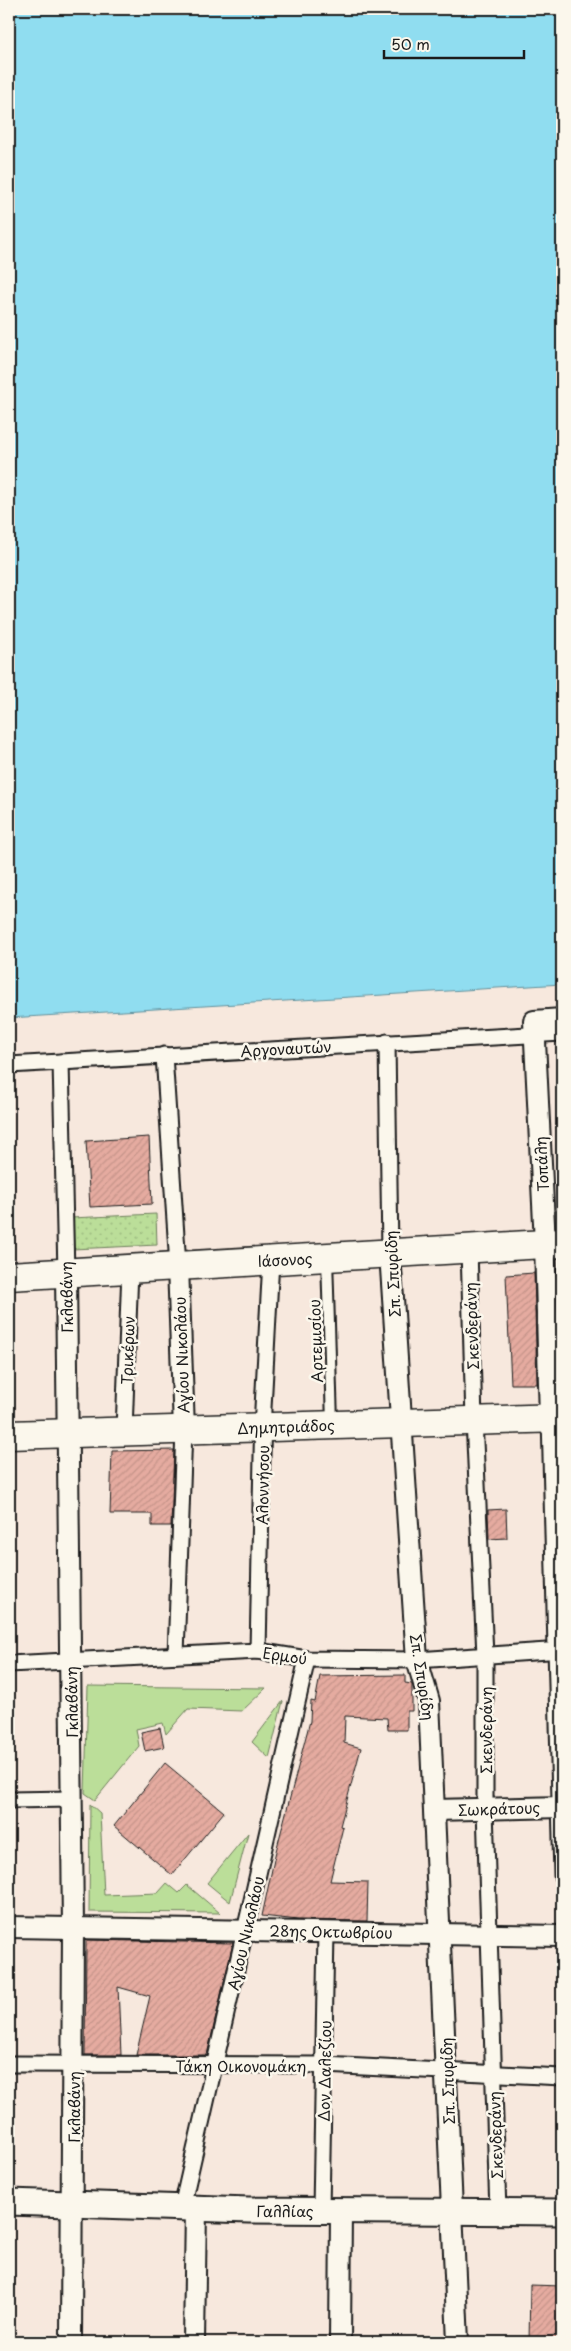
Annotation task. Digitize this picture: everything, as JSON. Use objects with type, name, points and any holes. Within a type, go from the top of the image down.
[{"type":"main road","name":"Ιάσονος","points":[[9,1276],[554,1244]]},
{"type":"main road","name":"Δημητριάδος","points":[[9,1435],[556,1418]]},
{"type":"street","name":"Αργοναυτών","points":[[9,1065],[387,1042],[534,1028],[562,1019]]},
{"type":"street","name":"Αργοναυτών","points":[[534,1028],[562,1033]]},
{"type":"street","name":"Τοπάλη","points":[[534,1028],[554,1244],[562,1876]]},
{"type":"street","name":"Σπ. Σπυρίδη","points":[[387,1042],[390,1253],[417,1660],[429,1700],[458,2342]]},
{"type":"street","name":"Αγίου Νικολάου","points":[[164,1055],[178,1266],[184,1430],[176,1655]]},
{"type":"street","name":"Γκλαβάνη","points":[[62,1062],[73,1927],[71,2342]]},
{"type":"street","name":"Σκενδεράνη","points":[[468,1249],[485,1656],[485,1809],[498,2212]]},
{"type":"street","name":"Αλοννήσου","points":[[258,1651],[263,1427],[271,1260]]},
{"type":"street","name":"Τρικέρων","points":[[124,1431],[130,1269]]},
{"type":"street","name":"Ερμού","points":[[9,1664],[258,1651],[307,1660],[417,1660],[560,1651]]},
{"type":"street","name":"Αγίου Νικολάου","points":[[194,2342],[189,2208],[215,2064],[307,1660]]},
{"type":"street","points":[[9,1800],[72,1799]]},
{"type":"street","name":"Σωκράτους","points":[[435,1810],[561,1807]]},
{"type":"street","name":"28ης Οκτωβρίου","points":[[9,1927],[562,1936]]},
{"type":"street","name":"Δον Δαλεζίου","points":[[326,1932],[324,2065],[340,2342]]},
{"type":"street","name":"Τάκη Οικονομάκη","points":[[9,2064],[324,2065],[562,2077]]},
{"type":"street","name":"Γαλλίας","points":[[9,2202],[189,2208],[562,2212]]},
{"type":"lane","name":"Αρτεμισίου","points":[[327,1257],[332,1425]]},
{"type":"green space","points":[[156,1214],[157,1245],[73,1249],[71,1218]]},
{"type":"green space","points":[[88,1686],[266,1688],[242,1711],[188,1709],[166,1734],[163,1723],[136,1729],[139,1746],[95,1800],[85,1793]]},
{"type":"green space","points":[[283,1701],[269,1758],[252,1742]]},
{"type":"green space","points":[[90,1804],[100,1813],[104,1895],[158,1893],[167,1883],[179,1893],[187,1885],[220,1913],[89,1912]]},
{"type":"green space","points":[[248,1833],[230,1902],[207,1883]]},
{"type":"water","points":[[9,9],[562,9],[562,984],[9,1018]]},
{"type":"building","points":[[149,1137],[152,1204],[90,1207],[86,1141]]},
{"type":"building","points":[[534,1273],[537,1384],[511,1384],[506,1275]]},
{"type":"building","points":[[174,1450],[171,1526],[152,1526],[152,1514],[110,1514],[112,1451]]},
{"type":"building","points":[[506,1509],[507,1538],[489,1539],[488,1510]]},
{"type":"building","points":[[405,1675],[405,1683],[412,1684],[412,1711],[407,1711],[407,1730],[388,1730],[387,1718],[345,1716],[344,1743],[361,1748],[340,1826],[343,1827],[330,1881],[368,1882],[367,1921],[298,1920],[262,1916],[275,1855],[310,1721],[311,1701],[315,1702],[320,1676]]},
{"type":"building","points":[[160,1728],[164,1747],[145,1751],[141,1732]]},
{"type":"building","points":[[165,1763],[224,1812],[172,1875],[114,1826]]},
{"type":"building","points":[[86,1940],[233,1943],[207,2055],[136,2055],[150,1996],[118,1987],[121,2055],[85,2055]]},
{"type":"building","points":[[530,2285],[562,2286],[562,2342],[529,2342]]}]
